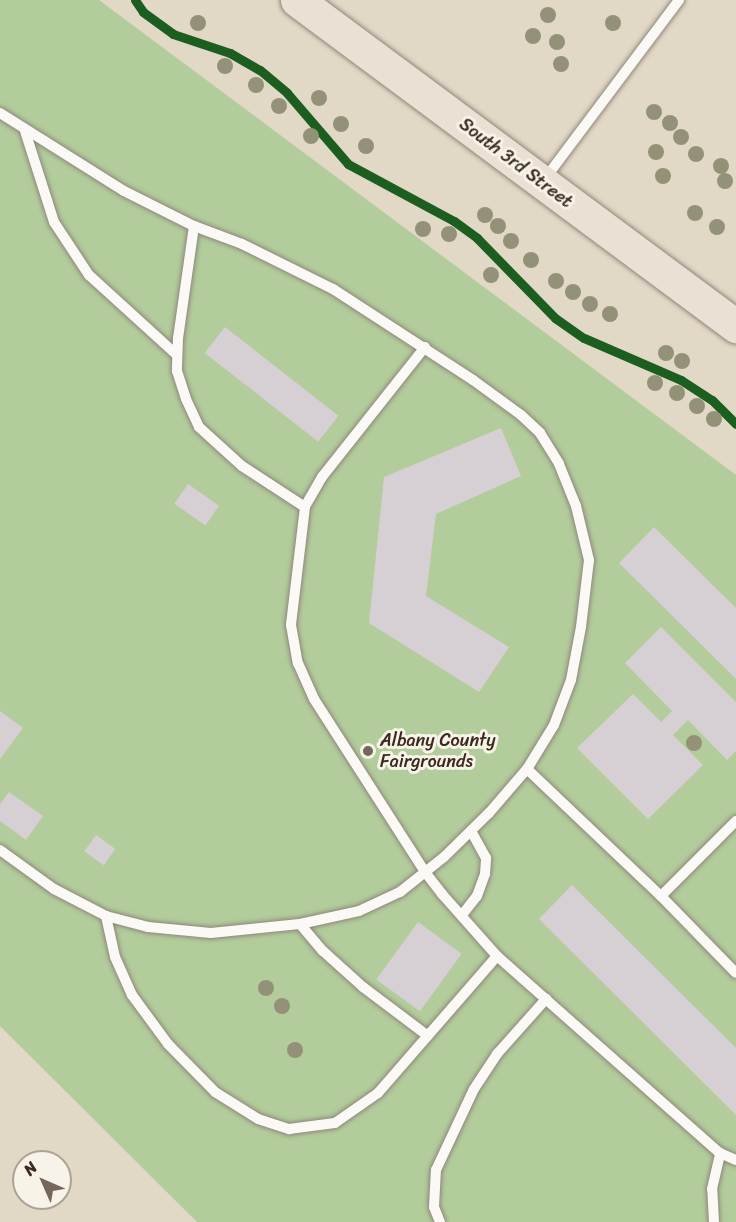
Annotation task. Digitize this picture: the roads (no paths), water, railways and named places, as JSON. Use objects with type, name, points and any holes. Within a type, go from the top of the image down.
[{"type":"highway","name":"South 3rd Street","points":[[297,0],[736,326]]},
{"type":"lane","points":[[542,183],[679,0]]},
{"type":"lane","points":[[0,113],[25,131],[124,191],[194,226],[242,244],[333,289],[424,347],[521,415],[540,434],[559,464],[576,506],[589,560],[581,627],[571,680],[554,725],[527,770],[471,831],[400,892],[360,911],[300,924],[211,933],[148,927],[106,916],[54,889],[0,850]]},
{"type":"lane","points":[[25,131],[54,222],[89,275],[177,356]]},
{"type":"lane","points":[[194,226],[182,296],[177,371],[199,427],[242,466],[305,507]]},
{"type":"lane","points":[[424,347],[322,477],[305,507],[291,625],[298,663],[314,699],[425,872],[497,956],[720,1153],[736,1160]]},
{"type":"lane","points":[[527,770],[661,896],[736,973]]},
{"type":"lane","points":[[661,896],[736,821]]},
{"type":"lane","points":[[462,915],[477,896],[485,874],[486,858],[471,831]]},
{"type":"lane","points":[[106,916],[115,957],[132,996],[168,1044],[215,1092],[258,1119],[289,1129],[335,1123],[378,1093],[497,956]]},
{"type":"lane","points":[[300,924],[323,951],[363,987],[428,1036]]},
{"type":"lane","points":[[440,1222],[434,1207],[436,1170],[474,1089],[497,1054],[546,999]]},
{"type":"lane","points":[[714,1222],[712,1189],[720,1153]]},
{"type":"place","name":"Albany County Fairgrounds","points":[[368,751]]}]
